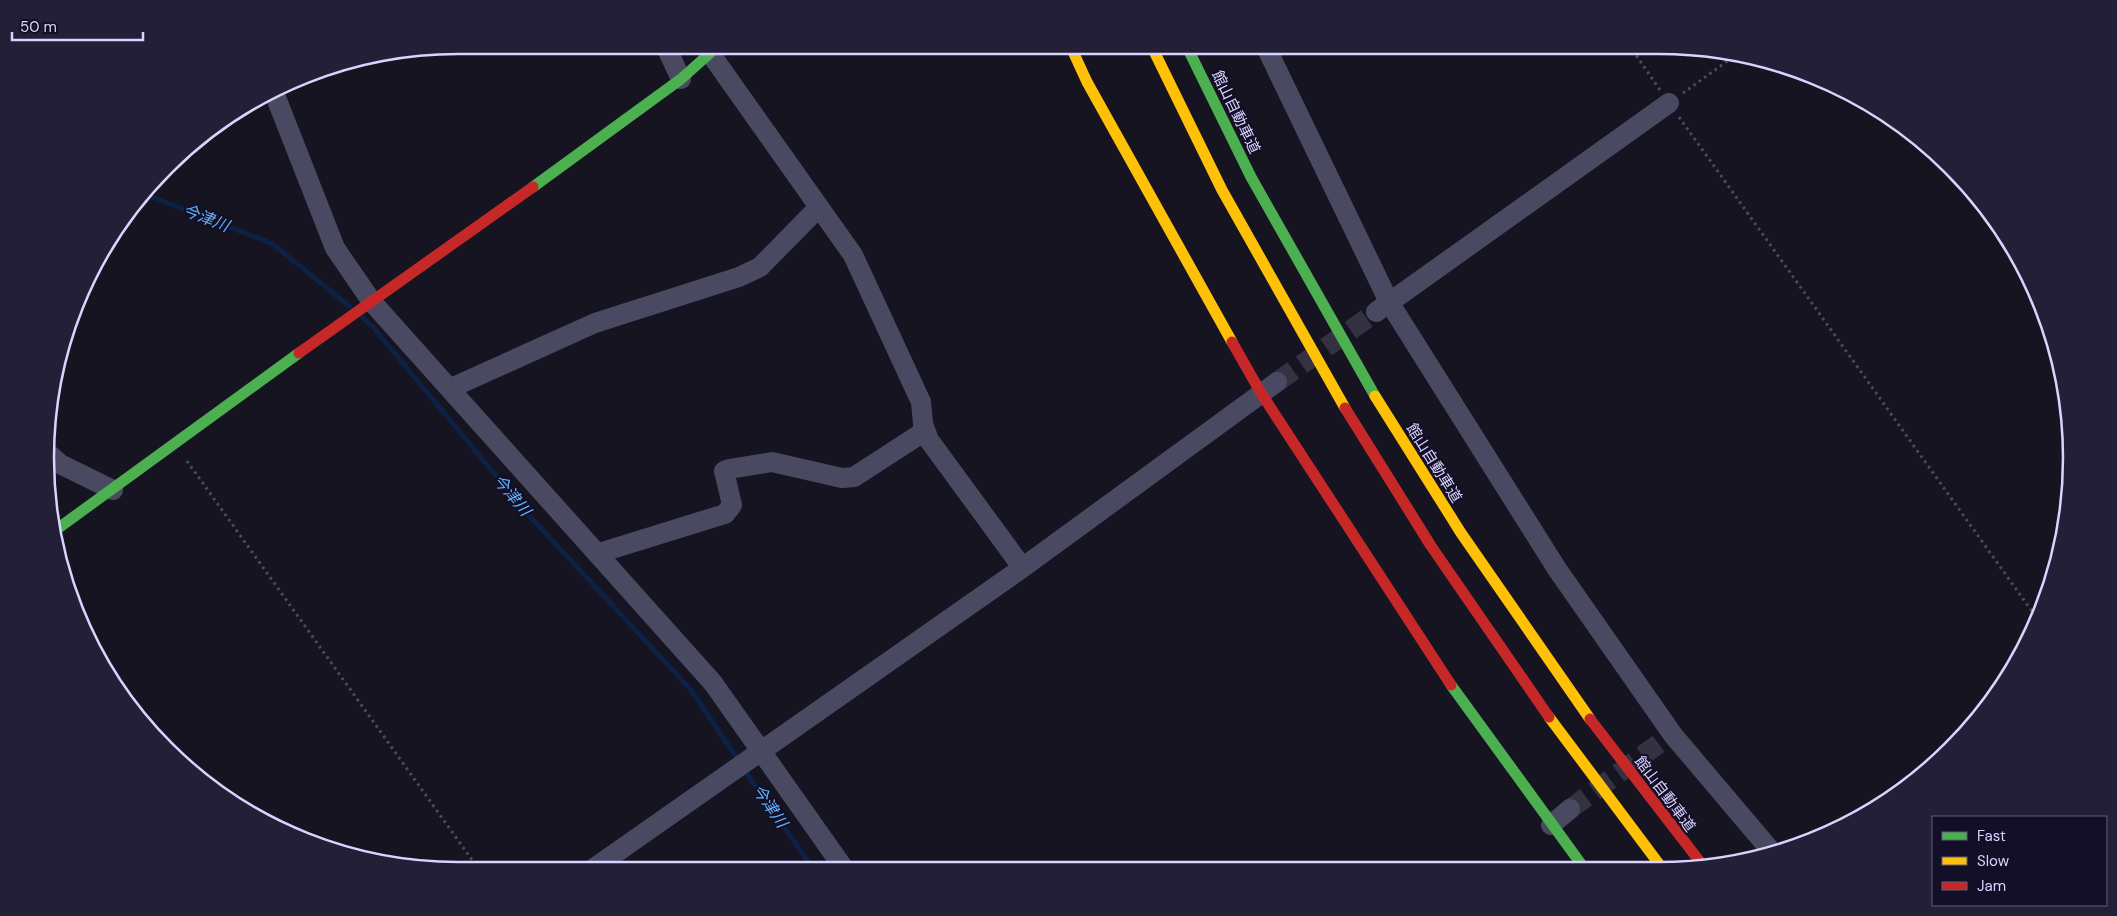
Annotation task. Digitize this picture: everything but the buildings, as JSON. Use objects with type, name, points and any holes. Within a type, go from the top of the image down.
[{"type":"main road","points":[[60,527],[114,490],[336,326],[681,80],[710,54]]},
{"type":"main road","points":[[1074,54],[1087,82],[1431,657],[1579,862]]},
{"type":"main road","points":[[1155,54],[1222,190],[1331,386],[1431,546],[1547,714],[1658,862]]},
{"type":"main road","name":"館山自動車道","points":[[1191,54],[1269,209],[1358,369],[1457,528],[1572,695],[1698,860]]},
{"type":"street","points":[[669,54],[681,80]]},
{"type":"street","points":[[718,54],[819,207],[853,255],[898,347],[922,402],[925,431],[929,440],[1022,568]]},
{"type":"street","points":[[1269,54],[1382,307],[1667,738],[1767,847]]},
{"type":"street","points":[[276,97],[336,248],[372,302],[599,553],[713,683],[839,862]]},
{"type":"street","points":[[1382,307],[1669,103]]},
{"type":"street","points":[[451,388],[595,323],[738,277],[760,267],[819,207]]},
{"type":"street","points":[[603,862],[1022,568],[1269,388]]},
{"type":"street","points":[[599,553],[725,514],[732,505],[724,471],[729,469],[772,462],[842,478],[854,477],[925,431]]},
{"type":"street","points":[[54,459],[60,464],[114,490]]},
{"type":"street","points":[[1551,825],[1570,809]]},
{"type":"path","points":[[1635,54],[2032,612]]},
{"type":"path","points":[[1669,103],[1729,60]]},
{"type":"path","points":[[175,444],[474,862]]},
{"type":"waterway","name":"今津川","points":[[150,196],[273,244],[349,306]]},
{"type":"waterway","name":"今津川","points":[[363,318],[373,327],[526,512],[691,690],[739,761]]},
{"type":"waterway","name":"今津川","points":[[743,768],[808,862]]},
{"type":"tunnel","points":[[1277,382],[1376,312]]},
{"type":"tunnel","points":[[1570,809],[1661,742]]},
{"type":"traffic: fast","points":[[533,187],[681,79],[709,54]]},
{"type":"traffic: fast","points":[[1190,54],[1251,177],[1375,396]]},
{"type":"traffic: fast","points":[[60,527],[299,353]]},
{"type":"traffic: fast","points":[[1451,685],[1580,862]]},
{"type":"traffic: slow","points":[[1074,54],[1087,82],[1232,342]]},
{"type":"traffic: slow","points":[[1155,54],[1222,190],[1345,408]]},
{"type":"traffic: slow","points":[[1375,396],[1461,533],[1590,719]]},
{"type":"traffic: slow","points":[[1549,717],[1658,862]]},
{"type":"traffic: jam","points":[[299,353],[533,187]]},
{"type":"traffic: jam","points":[[1232,342],[1261,393],[1451,685]]},
{"type":"traffic: jam","points":[[1345,408],[1431,546],[1549,717]]},
{"type":"traffic: jam","points":[[1590,719],[1699,860]]}]
